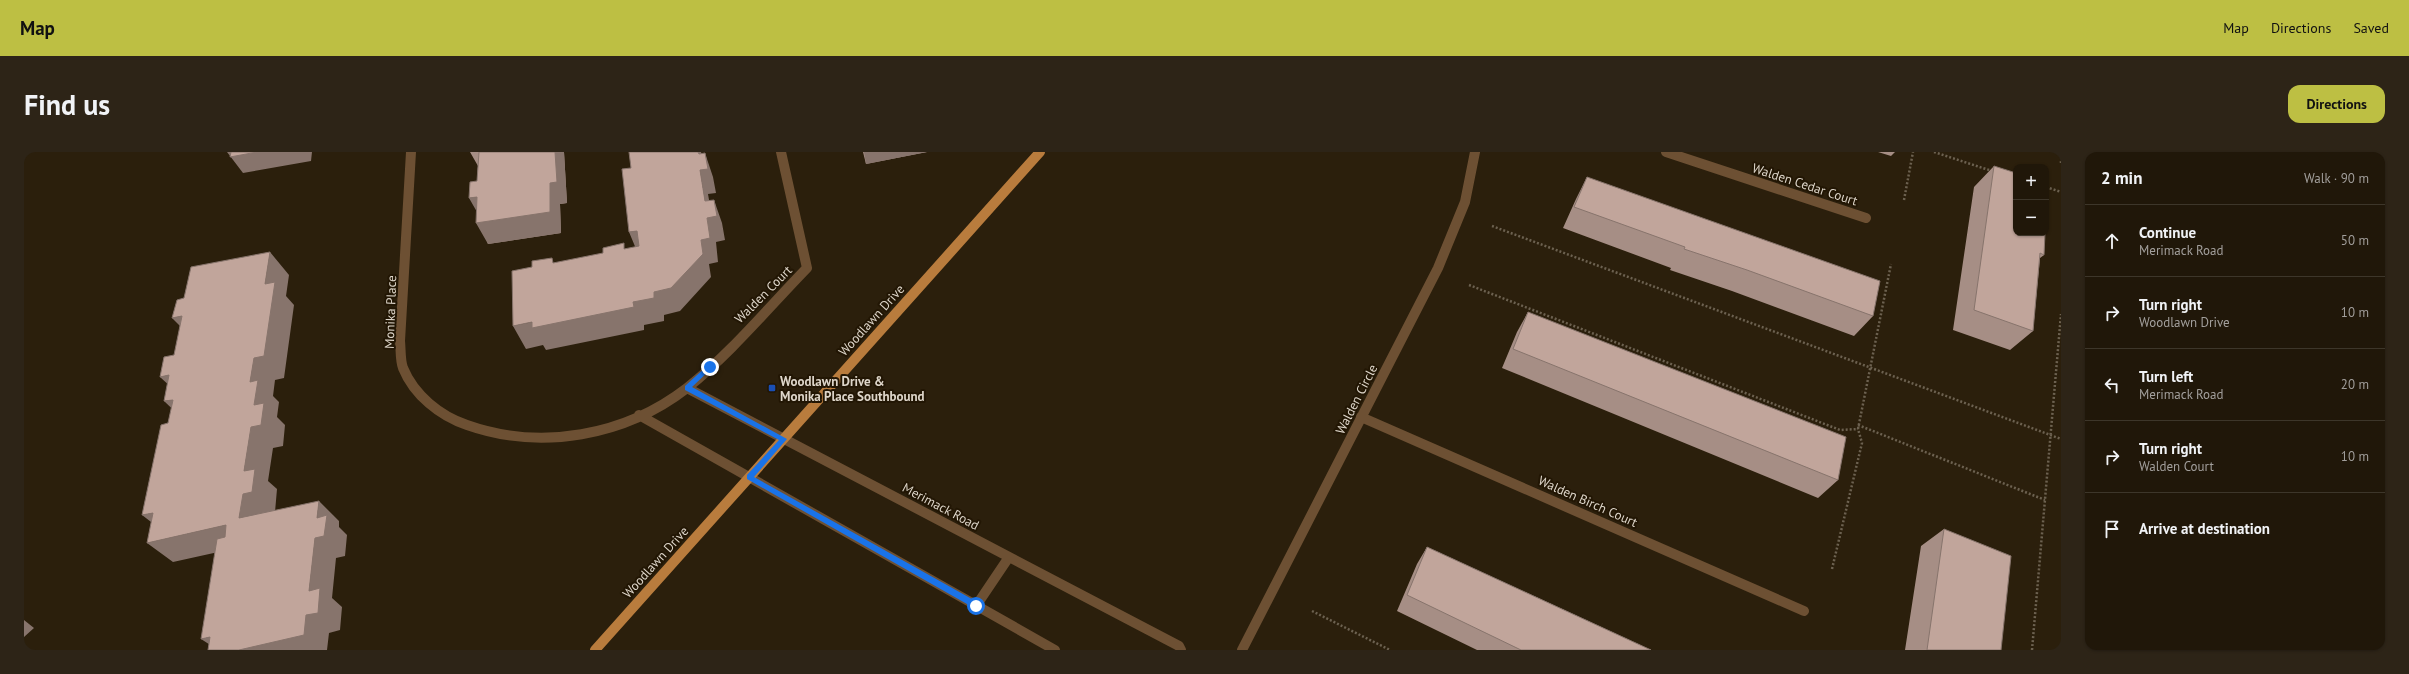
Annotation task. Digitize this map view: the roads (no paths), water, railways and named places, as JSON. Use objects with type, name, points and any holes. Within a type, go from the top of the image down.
[{"type":"main road","name":"Woodlawn Drive","points":[[595,650],[1040,152]]},
{"type":"street","name":"Monika Place","points":[[411,152],[400,341],[403,367],[414,387],[437,410],[462,424],[501,435],[556,439],[605,428],[639,415],[668,401]]},
{"type":"street","name":"Walden Court","points":[[668,401],[687,388],[807,268],[781,152]]},
{"type":"street","name":"Walden Circle","points":[[1242,650],[1438,268],[1457,224],[1464,202],[1475,152]]},
{"type":"street","name":"Walden Cedar Court","points":[[1666,152],[1866,218]]},
{"type":"street","name":"Merimack Road","points":[[687,388],[1179,646],[1182,650]]},
{"type":"street","points":[[639,415],[1055,650]]},
{"type":"street","name":"Walden Birch Court","points":[[1361,417],[1804,611]]},
{"type":"street","points":[[976,606],[1009,557]]},
{"type":"place","name":"Woodlawn Drive & Monika Place Southbound","points":[[772,388]]}]
